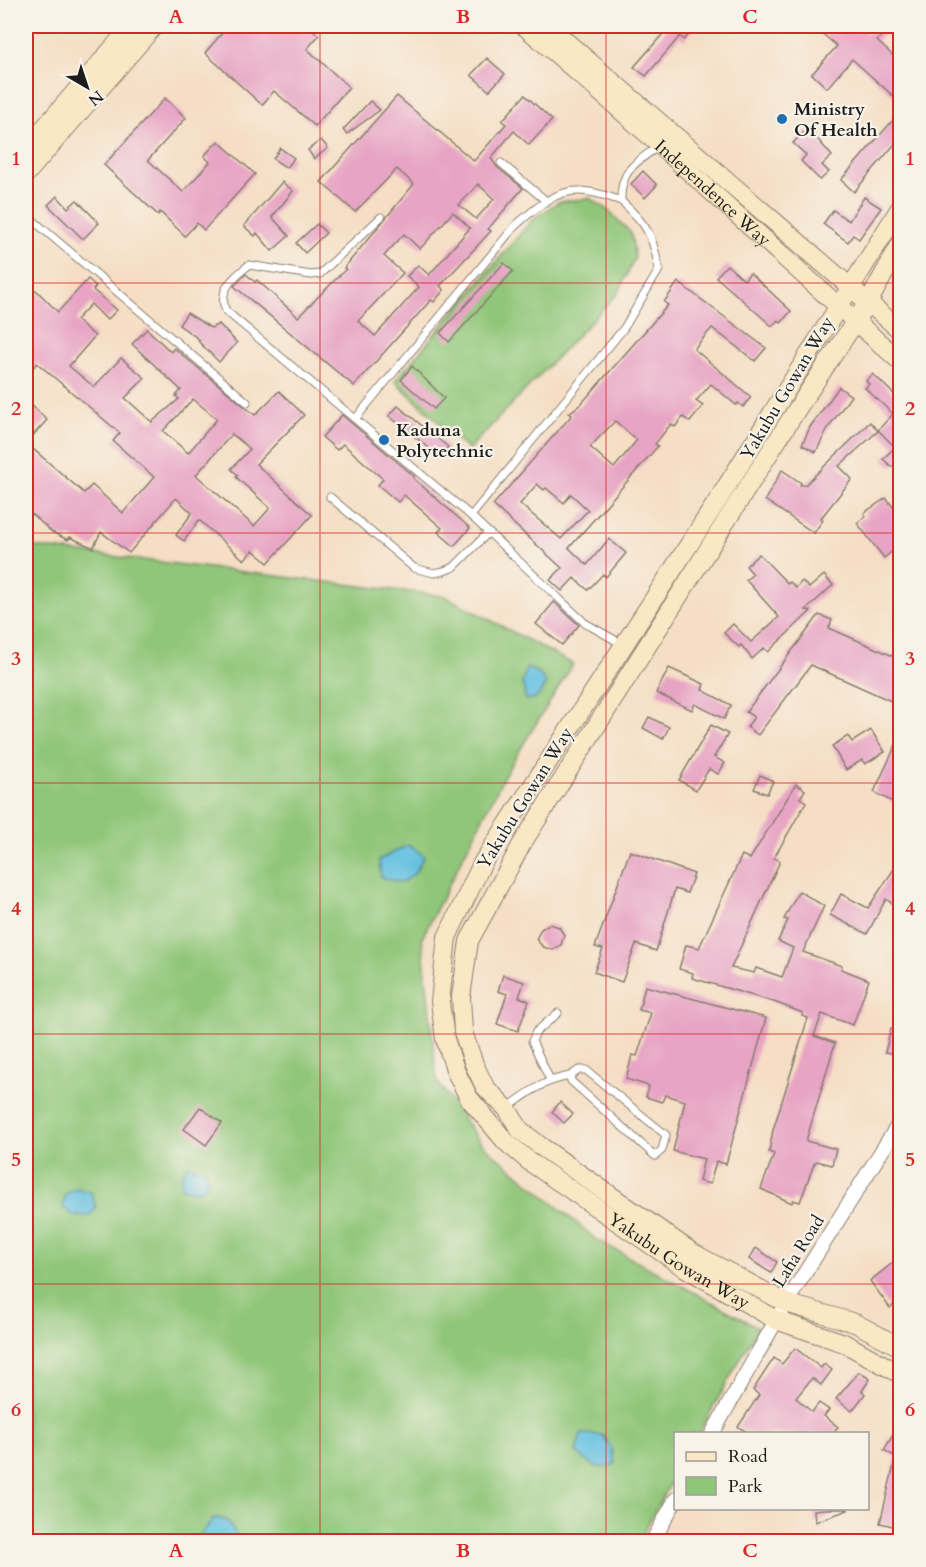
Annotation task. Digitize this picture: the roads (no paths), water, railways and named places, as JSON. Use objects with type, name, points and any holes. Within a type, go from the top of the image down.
[{"type":"street","points":[[26,174],[154,26]]},
{"type":"street","name":"Independence Way","points":[[524,26],[662,144],[837,306],[900,361]]},
{"type":"street","name":"Independence Way","points":[[548,26],[898,327]]},
{"type":"street","points":[[26,148],[130,27]]},
{"type":"street","name":"Yakubu Gowan Way","points":[[900,208],[718,500],[622,644],[483,862],[447,937],[440,1002],[445,1039],[456,1072],[470,1098],[506,1142],[530,1162],[682,1266],[776,1320],[844,1343],[900,1374]]},
{"type":"street","name":"Yakubu Gowan Way","points":[[900,245],[856,322],[679,593],[586,745],[523,842],[469,941],[461,997],[463,1032],[485,1087],[507,1109],[520,1130],[543,1149],[693,1253],[786,1303],[855,1323],[900,1347]]},
{"type":"street","points":[[826,265],[848,263],[868,257]]},
{"type":"street","points":[[885,271],[886,304],[898,327]]},
{"type":"street","points":[[814,285],[824,304],[824,328]]},
{"type":"street","points":[[836,351],[853,340],[867,339],[880,343]]},
{"type":"street","points":[[566,735],[586,745]]},
{"type":"street","name":"Lafia Road","points":[[713,1432],[786,1303],[900,1122]]},
{"type":"street","points":[[652,1542],[674,1501]]},
{"type":"lane","points":[[101,26],[102,28],[130,27]]},
{"type":"lane","points":[[621,201],[620,183],[632,165],[662,144]]},
{"type":"lane","points":[[501,163],[545,200]]},
{"type":"lane","points":[[356,418],[515,226],[545,200],[559,193],[597,191],[621,201],[642,220],[653,239],[659,270],[624,328],[471,516]]},
{"type":"lane","points":[[26,213],[247,402]]},
{"type":"lane","points":[[381,217],[320,274],[311,275],[249,265],[234,276],[225,289],[222,302],[234,319],[356,418],[471,516],[585,623],[622,644]]},
{"type":"lane","points":[[26,233],[35,222]]},
{"type":"lane","points":[[330,497],[414,568],[434,573],[444,572],[454,567],[488,533]]},
{"type":"lane","points":[[550,1080],[532,1041],[536,1032],[558,1013]]},
{"type":"lane","points":[[507,1109],[550,1080],[559,1076],[570,1076],[579,1070],[586,1070],[666,1135],[662,1150],[655,1156],[571,1081],[570,1076]]},
{"type":"water","points":[[527,668],[538,673],[546,683],[537,698],[526,700],[522,682]]},
{"type":"water","points":[[408,845],[424,856],[415,873],[402,883],[381,877],[379,860]]},
{"type":"water","points":[[187,1165],[206,1170],[208,1184],[199,1191],[182,1188],[181,1177]]},
{"type":"water","points":[[76,1188],[91,1192],[96,1208],[89,1216],[74,1216],[63,1208],[65,1195]]},
{"type":"water","points":[[581,1434],[603,1435],[612,1449],[615,1464],[609,1467],[594,1466],[576,1452]]},
{"type":"water","points":[[214,1518],[227,1520],[238,1537],[236,1541],[196,1541]]},
{"type":"place","name":"Ministry Of Health","points":[[782,119]]},
{"type":"place","name":"Kaduna Polytechnic","points":[[384,440]]}]
